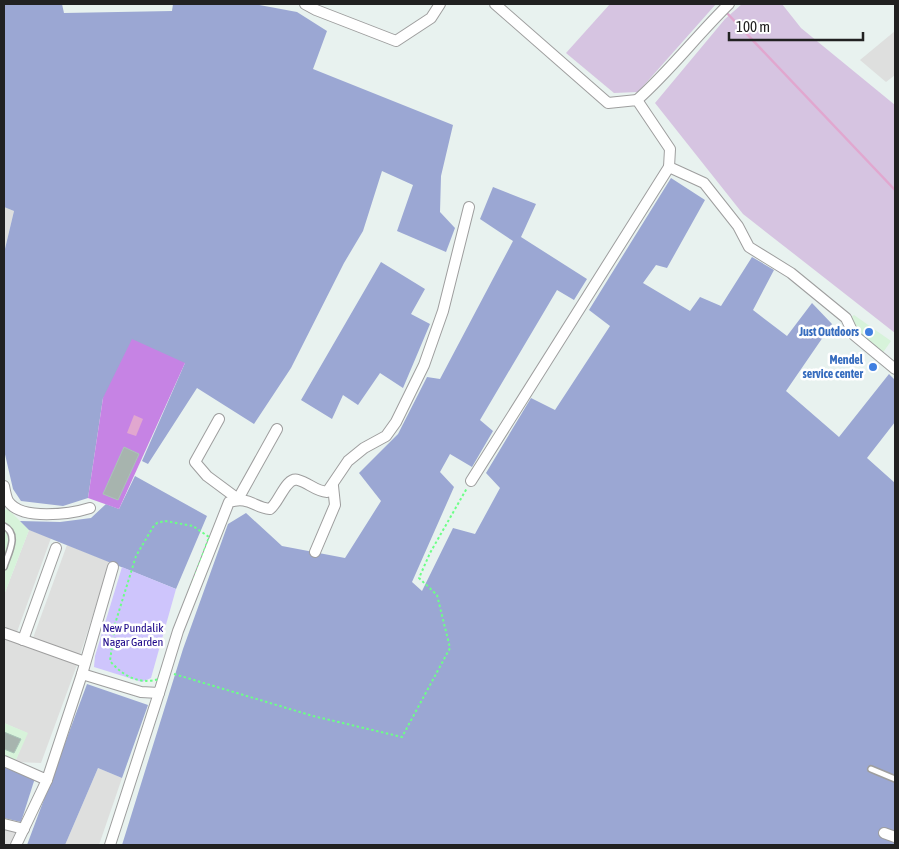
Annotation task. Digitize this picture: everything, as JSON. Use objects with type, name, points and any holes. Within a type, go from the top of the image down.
[{"type":"street","points":[[305,4],[396,41],[431,18],[440,4]]},
{"type":"street","points":[[495,4],[608,103],[637,100],[658,81],[700,32],[729,4]]},
{"type":"street","points":[[471,480],[669,167],[670,149],[637,100]]},
{"type":"street","points":[[669,167],[704,184],[738,226],[749,247],[791,272],[846,318],[854,335],[895,369]]},
{"type":"street","points":[[110,845],[178,632],[225,509],[229,502],[238,499],[248,500],[262,508],[270,509],[276,505],[289,482],[294,479],[300,480],[319,491],[327,492],[333,486],[348,461],[364,448],[386,436],[396,422],[424,365],[443,310],[469,208]]},
{"type":"street","points":[[219,419],[195,462],[207,476],[238,499]]},
{"type":"street","points":[[238,499],[277,429]]},
{"type":"street","points":[[4,486],[8,501],[17,509],[24,511],[71,514],[90,508]]},
{"type":"street","points":[[315,552],[335,505],[333,486]]},
{"type":"street","points":[[23,640],[56,548]]},
{"type":"street","points":[[16,845],[47,780],[82,674],[113,567]]},
{"type":"street","points":[[4,633],[85,662]]},
{"type":"street","points":[[82,674],[141,692],[159,693]]},
{"type":"street","points":[[4,761],[47,780]]},
{"type":"street","points":[[4,824],[24,829]]},
{"type":"street","points":[[884,833],[895,837]]},
{"type":"lane","points":[[4,526],[11,532],[13,537],[4,567]]},
{"type":"lane","points":[[871,769],[895,779]]},
{"type":"path","points":[[166,672],[313,716],[402,737],[450,648],[437,595],[419,578],[430,553],[471,480]]},
{"type":"path","points":[[165,521],[180,523],[202,530],[209,537],[159,679],[148,682],[132,678],[119,671],[110,661],[115,624],[136,556],[153,527],[165,521]]},
{"type":"shaded area","points":[[4,4],[62,4],[64,13],[172,11],[173,4],[254,4],[297,12],[327,31],[313,69],[453,125],[441,176],[440,212],[455,228],[446,252],[397,231],[413,185],[382,171],[363,231],[344,263],[291,368],[254,424],[197,388],[148,464],[142,461],[185,363],[103,398],[88,498],[63,506],[21,501],[13,489],[4,450],[4,253],[14,211],[4,207]]},
{"type":"shaded area","points":[[610,4],[716,4],[638,92],[614,93],[566,53]]},
{"type":"shaded area","points":[[742,4],[782,4],[801,28],[895,105],[895,333],[743,214],[655,103],[725,19]]},
{"type":"shaded area","points":[[895,31],[895,75],[886,82],[860,60]]},
{"type":"shaded area","points":[[671,178],[705,200],[667,268],[656,265],[643,283],[690,311],[700,297],[721,306],[752,257],[774,270],[753,310],[787,336],[812,303],[832,324],[786,391],[839,437],[889,374],[895,380],[895,422],[867,458],[895,483],[895,845],[122,845],[183,649],[228,524],[246,513],[282,546],[345,558],[381,501],[359,473],[398,434],[427,377],[440,379],[513,241],[480,219],[493,187],[536,204],[521,237],[587,279],[574,300],[557,290],[480,420],[493,431],[472,467],[450,454],[440,472],[454,487],[412,582],[422,591],[453,528],[475,534],[500,488],[486,473],[531,398],[555,410],[610,326],[589,310]]},
{"type":"shaded area","points":[[4,207],[14,211],[4,253]]},
{"type":"shaded area","points":[[381,262],[425,289],[411,314],[430,324],[403,388],[380,373],[358,405],[343,395],[332,419],[301,400]]},
{"type":"shaded area","name":"Just Outdoors","points":[[854,315],[891,341],[882,354],[860,335],[849,319]]},
{"type":"shaded area","points":[[132,339],[185,363],[119,509],[88,498],[103,398]]},
{"type":"shaded area","points":[[134,415],[143,419],[136,436],[127,433]]},
{"type":"shaded area","points":[[135,476],[207,516],[176,589],[29,530],[20,521],[60,522],[91,518],[106,504],[119,509]]},
{"type":"shaded area","points":[[8,509],[29,530],[4,595],[4,510]]},
{"type":"shaded area","points":[[29,530],[51,538],[17,632],[4,627],[4,595]]},
{"type":"shaded area","points":[[67,545],[110,562],[80,655],[33,638]]},
{"type":"shaded area","points":[[4,639],[77,665],[41,763],[15,762],[27,733],[4,723]]},
{"type":"shaded area","points":[[87,684],[148,705],[122,778],[98,768],[65,845],[27,845]]},
{"type":"shaded area","points":[[4,723],[28,733],[15,762],[4,758]]},
{"type":"shaded area","points":[[4,766],[35,778],[21,822],[4,818]]},
{"type":"shaded area","points":[[98,768],[122,778],[99,845],[65,845]]},
{"type":"shaded area","points":[[4,828],[16,831],[10,845],[4,845]]},
{"type":"green space","name":"New Pundalik Nagar Garden","points":[[122,567],[176,589],[151,678],[142,682],[94,667],[95,656]]},
{"type":"building","points":[[124,447],[139,454],[118,500],[103,494]]},
{"type":"building","points":[[4,732],[21,739],[14,753],[4,749]]},
{"type":"waterway","points":[[725,11],[895,190]]},
{"type":"place","name":"Just Outdoors","points":[[869,332]]},
{"type":"place","name":"Mendel service center","points":[[873,367]]}]
